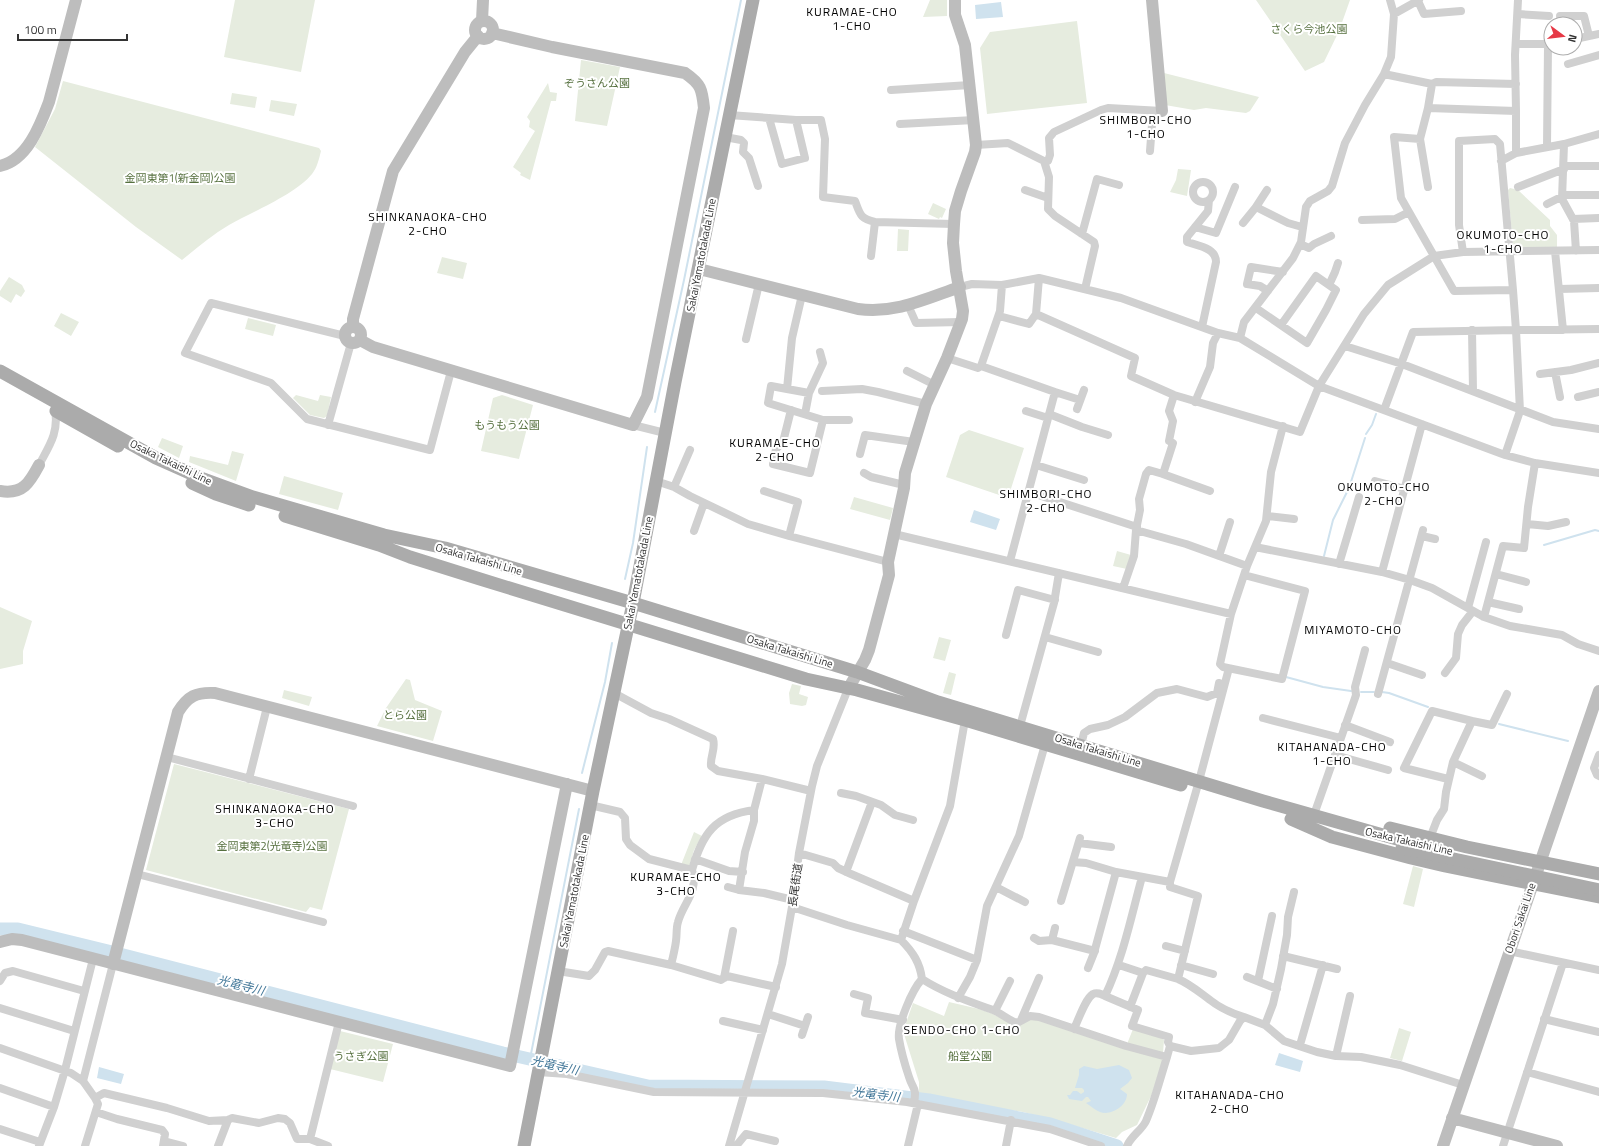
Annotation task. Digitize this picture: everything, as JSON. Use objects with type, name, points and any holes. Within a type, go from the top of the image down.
[{"type":"main road","name":"Sakai Yamatotakada Line","points":[[524,1146],[590,805],[633,603],[665,433],[753,0]]},
{"type":"main road","name":"Osaka Takaishi Line","points":[[0,371],[156,458],[217,485],[252,497],[350,526],[392,537],[446,548],[633,603],[857,672],[936,702],[1020,726],[1046,739],[1081,745],[1291,819],[1599,890]]},
{"type":"main road","name":"Osaka Takaishi Line","points":[[0,380],[158,468],[216,494],[379,545],[410,557],[480,579],[806,678],[857,690],[966,720],[1046,739],[1198,785],[1263,801],[1403,845],[1599,881]]},
{"type":"main road","points":[[1263,801],[1316,809],[1430,838],[1599,874]]},
{"type":"main road","points":[[1291,819],[1313,830],[1343,840],[1445,866],[1599,897]]},
{"type":"street","points":[[0,166],[10,163],[19,157],[44,116],[76,0]]},
{"type":"street","points":[[478,36],[476,27],[482,21],[483,0]]},
{"type":"street","points":[[848,689],[869,650],[889,575],[888,562],[904,486],[905,473],[914,442],[926,404],[947,358],[961,322],[963,311],[960,287],[956,272],[953,243],[955,211],[976,145],[965,45],[955,15],[955,0]]},
{"type":"street","points":[[1150,151],[1157,111],[1152,0]]},
{"type":"street","points":[[1240,338],[1244,322],[1293,258],[1300,244],[1306,207],[1310,201],[1328,191],[1332,186],[1345,143],[1365,105],[1384,74],[1391,57],[1394,14],[1390,0]]},
{"type":"street","points":[[1394,14],[1418,0],[1424,14],[1461,11]]},
{"type":"street","points":[[1516,153],[1516,44],[1518,0]]},
{"type":"street","points":[[1518,14],[1549,16]]},
{"type":"street","points":[[1583,16],[1589,36]]},
{"type":"street","points":[[482,21],[491,25],[492,33]]},
{"type":"street","points":[[478,36],[486,38],[492,33]]},
{"type":"street","points":[[492,33],[552,47],[685,73],[700,85],[703,95],[704,108],[647,397],[633,425]]},
{"type":"street","points":[[1583,37],[1599,34]]},
{"type":"street","points":[[328,425],[352,336],[353,319],[393,172],[465,52],[478,36]]},
{"type":"street","points":[[1516,44],[1543,44]]},
{"type":"street","points":[[1568,64],[1599,55]]},
{"type":"street","points":[[1547,147],[1549,56]]},
{"type":"street","points":[[1384,74],[1432,84],[1436,82],[1516,84]]},
{"type":"street","points":[[1428,187],[1420,139],[1428,108],[1432,84]]},
{"type":"street","points":[[891,90],[970,85]]},
{"type":"street","points":[[1044,161],[1048,160],[1050,155],[1049,138],[1054,132],[1101,110],[1108,108],[1157,111]]},
{"type":"street","points":[[1428,108],[1516,111]]},
{"type":"street","points":[[729,115],[796,120],[821,120],[825,139],[823,197],[855,201],[861,215],[865,220],[875,222],[954,224]]},
{"type":"street","points":[[769,118],[782,164],[805,158],[796,120]]},
{"type":"street","points":[[900,124],[974,120]]},
{"type":"street","points":[[1501,161],[1516,153],[1564,144],[1599,134]]},
{"type":"street","points":[[725,137],[741,140],[744,143],[743,152],[749,158],[758,186]]},
{"type":"street","points":[[1420,139],[1394,138],[1401,198],[1454,291],[1513,290]]},
{"type":"street","points":[[1463,252],[1459,225],[1459,141],[1495,139],[1500,144],[1510,252],[1520,411],[1506,455]]},
{"type":"street","points":[[976,145],[1008,143],[1044,161],[1049,177],[1048,208],[1055,216],[1094,242],[1095,246],[1085,289]]},
{"type":"street","points":[[1564,144],[1562,199],[1573,219],[1576,251]]},
{"type":"street","points":[[1518,187],[1564,168],[1599,166]]},
{"type":"street","points":[[1082,234],[1096,179],[1119,185]]},
{"type":"street","points":[[1196,227],[1216,233],[1235,187]]},
{"type":"street","points":[[1025,190],[1048,198]]},
{"type":"street","points":[[1243,223],[1267,190]]},
{"type":"street","points":[[1547,204],[1565,195],[1599,195]]},
{"type":"street","points":[[1202,327],[1216,256],[1212,252],[1188,242],[1187,237],[1208,212],[1209,200]]},
{"type":"street","points":[[1256,207],[1288,223],[1302,227]]},
{"type":"street","points":[[1362,220],[1395,219],[1409,212]]},
{"type":"street","points":[[1573,219],[1599,218]]},
{"type":"street","points":[[872,256],[875,222]]},
{"type":"street","points":[[1300,244],[1309,248],[1331,236]]},
{"type":"street","points":[[1036,314],[1135,358],[1131,376],[1174,395],[1195,402],[1300,432],[1319,386],[1364,314],[1388,285],[1434,256],[1463,252],[1599,250]]},
{"type":"street","points":[[1555,251],[1563,330]]},
{"type":"street","points":[[1329,285],[1338,263]]},
{"type":"street","points":[[1268,291],[1260,286],[1248,284],[1251,267],[1283,272]]},
{"type":"street","points":[[699,269],[868,310],[892,310],[972,284],[1002,285],[1039,278],[1121,298],[1218,333],[1240,338],[1319,386],[1506,455],[1535,463],[1599,473]]},
{"type":"street","points":[[1256,308],[1307,343],[1336,290],[1316,276],[1281,325]]},
{"type":"street","points":[[999,316],[1029,324],[1036,314],[1039,278]]},
{"type":"street","points":[[746,339],[759,284]]},
{"type":"street","points":[[981,366],[999,316],[1002,301],[1002,285]]},
{"type":"street","points":[[1559,289],[1599,288]]},
{"type":"street","points":[[787,389],[792,338],[802,295]]},
{"type":"street","points":[[451,371],[430,450],[307,419],[271,383],[185,354],[211,303],[352,336],[373,347],[633,425],[665,433]]},
{"type":"street","points":[[908,305],[916,323],[961,322]]},
{"type":"street","points":[[1384,410],[1413,332],[1599,329]]},
{"type":"street","points":[[1472,330],[1473,391]]},
{"type":"street","points":[[1195,402],[1210,366],[1213,343],[1218,333]]},
{"type":"street","points":[[1345,346],[1402,364],[1520,411],[1552,422],[1599,429]]},
{"type":"street","points":[[805,414],[809,393],[823,363],[820,352]]},
{"type":"street","points":[[947,358],[978,368],[981,366],[1080,400]]},
{"type":"street","points":[[1540,374],[1599,363]]},
{"type":"street","points":[[907,371],[935,385]]},
{"type":"street","points":[[1555,372],[1560,397]]},
{"type":"street","points":[[809,393],[771,386],[768,403],[823,420],[849,420]]},
{"type":"street","points":[[822,391],[862,389],[926,404]]},
{"type":"street","points":[[1077,409],[1084,390]]},
{"type":"street","points":[[1010,562],[1055,392]]},
{"type":"street","points":[[1578,397],[1599,392]]},
{"type":"street","points":[[1160,473],[1163,474],[1173,443],[1169,441],[1173,421],[1169,411],[1174,395]]},
{"type":"street","points":[[0,490],[16,490],[24,487],[30,482],[55,435],[57,420],[55,410]]},
{"type":"street","points":[[791,410],[783,442],[776,449],[773,464],[810,473],[823,420]]},
{"type":"street","points":[[1026,411],[1048,416],[1108,435]]},
{"type":"street","points":[[1382,572],[1422,424]]},
{"type":"street","points":[[1244,575],[1305,591],[1282,679],[1226,668],[1220,664],[1231,614],[1244,575],[1247,566],[1267,516],[1271,472],[1283,426]]},
{"type":"street","points":[[860,454],[865,435],[914,442]]},
{"type":"street","points":[[674,487],[690,450]]},
{"type":"street","points":[[1484,617],[1503,546],[1524,548],[1528,507],[1535,463]]},
{"type":"street","points":[[1036,465],[1084,480]]},
{"type":"street","points":[[1124,588],[1134,556],[1136,528],[1140,510],[1139,499],[1146,474],[1149,470],[1210,491]]},
{"type":"street","points":[[864,473],[871,477],[904,486]]},
{"type":"street","points":[[656,480],[674,487],[748,524],[888,562]]},
{"type":"street","points":[[1375,481],[1405,489]]},
{"type":"street","points":[[764,491],[798,502],[788,536]]},
{"type":"street","points":[[1029,492],[1186,544],[1247,566]]},
{"type":"street","points":[[1339,564],[1359,497]]},
{"type":"street","points":[[694,531],[704,503]]},
{"type":"street","points":[[1267,516],[1294,519]]},
{"type":"street","points":[[1219,556],[1230,522]]},
{"type":"street","points":[[1527,524],[1548,526],[1566,522]]},
{"type":"street","points":[[1378,694],[1423,533],[1435,540]]},
{"type":"street","points":[[894,534],[1231,614]]},
{"type":"street","points":[[1445,673],[1456,658],[1458,634],[1471,610],[1486,542]]},
{"type":"street","points":[[1255,547],[1382,572],[1410,580],[1432,588],[1484,617],[1510,626],[1562,635],[1578,644],[1599,650]]},
{"type":"street","points":[[1020,726],[1055,600],[1059,573]]},
{"type":"street","points":[[1496,574],[1526,582]]},
{"type":"street","points":[[1006,635],[1018,590],[1055,600]]},
{"type":"street","points":[[1488,602],[1519,609]]},
{"type":"street","points":[[1045,637],[1098,652]]},
{"type":"street","points":[[1316,809],[1356,695],[1355,687],[1365,650]]},
{"type":"street","points":[[1386,663],[1422,675]]},
{"type":"street","points":[[1081,745],[1084,733],[1090,729],[1108,725],[1125,717],[1156,693],[1177,689],[1207,697],[1217,693],[1226,668]]},
{"type":"street","points":[[1178,979],[1198,896],[1170,887],[1170,882],[1198,785],[1226,668]]},
{"type":"street","name":"長尾街道","points":[[729,1146],[776,987],[786,946],[799,853],[811,791],[818,766],[848,689]]},
{"type":"street","name":"Obori Sakai Line","points":[[1443,1146],[1532,884],[1594,719],[1599,691]]},
{"type":"street","points":[[83,1081],[178,712],[184,703],[192,696],[202,693],[215,693],[593,790]]},
{"type":"street","points":[[614,693],[651,713],[669,719],[713,739],[715,745],[710,760],[712,766],[718,771],[762,779],[811,791]]},
{"type":"street","points":[[1448,779],[1404,768],[1432,711],[1492,725],[1507,694]]},
{"type":"street","points":[[249,779],[267,707]]},
{"type":"street","points":[[1263,718],[1341,738]]},
{"type":"street","points":[[901,940],[950,806],[966,720]]},
{"type":"street","points":[[1430,838],[1437,820],[1444,809],[1448,779],[1453,762],[1472,721]]},
{"type":"street","points":[[1345,725],[1390,742]]},
{"type":"street","points":[[958,998],[970,977],[977,960],[987,906],[1019,836],[1046,739]]},
{"type":"street","points":[[1335,755],[1388,770]]},
{"type":"street","points":[[1599,755],[1594,768],[1599,776]]},
{"type":"street","points":[[167,757],[353,806]]},
{"type":"street","points":[[1453,762],[1482,776]]},
{"type":"street","points":[[739,890],[745,852],[754,821],[754,810],[762,779]]},
{"type":"street","points":[[0,942],[12,939],[22,940],[93,959],[115,956],[340,1022],[510,1066],[567,784]]},
{"type":"street","points":[[841,793],[881,805],[895,815],[913,820]]},
{"type":"street","points":[[846,872],[872,802]]},
{"type":"street","points":[[590,805],[620,812],[625,818],[626,839],[630,845],[649,859],[692,870]]},
{"type":"street","points":[[670,965],[676,942],[678,922],[688,902],[694,883],[692,870],[699,846],[714,826],[735,813],[754,810]]},
{"type":"street","points":[[1061,901],[1080,840],[1111,847]]},
{"type":"street","points":[[799,853],[832,863],[846,872],[914,901]]},
{"type":"street","points":[[695,859],[729,871],[742,872]]},
{"type":"street","points":[[1073,862],[1170,882]]},
{"type":"street","points":[[1088,968],[1095,951],[1116,872]]},
{"type":"street","points":[[137,874],[323,922]]},
{"type":"street","points":[[1105,996],[1119,965],[1142,877]]},
{"type":"street","points":[[996,886],[1025,902]]},
{"type":"street","points":[[728,887],[764,893],[847,925],[901,940],[916,959],[921,970],[922,979],[908,1002],[899,1037],[909,1080],[915,1089],[916,1094],[908,1146]]},
{"type":"street","points":[[1265,1025],[1277,989],[1287,935],[1288,917],[1294,892]]},
{"type":"street","points":[[1258,981],[1272,916]]},
{"type":"street","points":[[1052,940],[1055,928]]},
{"type":"street","points":[[724,978],[733,931]]},
{"type":"street","points":[[904,931],[977,960]]},
{"type":"street","points":[[1034,938],[1039,941],[1052,940],[1095,951]]},
{"type":"street","points":[[1166,946],[1185,951]]},
{"type":"street","points":[[558,971],[588,976],[595,970],[605,952],[608,951],[670,965],[721,980],[727,976],[776,987]]},
{"type":"street","points":[[1509,951],[1599,970]]},
{"type":"street","points":[[1283,956],[1338,969]]},
{"type":"street","points":[[0,1129],[39,1144],[54,1107],[65,1070],[93,959]]},
{"type":"street","points":[[1503,1146],[1506,1132],[1563,963]]},
{"type":"street","points":[[1119,965],[1143,973]]},
{"type":"street","points":[[1181,965],[1213,974]]},
{"type":"street","points":[[1300,1045],[1323,965]]},
{"type":"street","points":[[1130,1007],[1143,973],[1146,970],[1185,982],[1233,1014],[1265,1025],[1284,1041],[1300,1045],[1317,1052],[1336,1056],[1361,1057],[1393,1063],[1464,1085]]},
{"type":"street","points":[[0,981],[5,974],[13,971],[84,991]]},
{"type":"street","points":[[1247,977],[1277,989]]},
{"type":"street","points":[[1021,1020],[1039,978]]},
{"type":"street","points":[[922,979],[958,998],[995,1011],[1017,1023],[1030,1016],[1039,1017],[1166,1057]]},
{"type":"street","points":[[995,1011],[1010,981]]},
{"type":"street","points":[[1074,1029],[1087,1000],[1092,994],[1097,993],[1138,1010],[1132,1026],[1169,1037],[1168,1042],[1170,1046],[1158,1092],[1145,1123],[1128,1145]]},
{"type":"street","points":[[854,994],[868,998],[865,1013],[903,1020]]},
{"type":"street","points":[[1336,1056],[1350,996]]},
{"type":"street","points":[[0,1008],[74,1031]]},
{"type":"street","points":[[768,1014],[805,1026]]},
{"type":"street","points":[[802,1035],[808,1017]]},
{"type":"street","points":[[1170,1046],[1192,1051],[1219,1048],[1230,1040],[1240,1021],[1244,1017]]},
{"type":"street","points":[[1544,1019],[1599,1032]]},
{"type":"street","points":[[723,1021],[763,1030]]},
{"type":"street","points":[[310,1139],[340,1022]]},
{"type":"street","points":[[0,1048],[65,1070],[83,1081],[98,1104],[84,1146]]},
{"type":"street","points":[[538,1071],[567,1074],[654,1092],[745,1088],[823,1093],[915,1103],[1011,1120],[1050,1129],[1101,1146]]},
{"type":"street","points":[[1527,1072],[1599,1092]]},
{"type":"street","points":[[0,1088],[54,1107]]},
{"type":"street","points":[[95,1098],[104,1094],[167,1108],[209,1121],[228,1120],[232,1118],[259,1123],[278,1118],[285,1119],[290,1123],[298,1139],[310,1139],[328,1146]]},
{"type":"street","points":[[96,1112],[116,1119],[162,1130],[165,1134],[163,1143],[183,1146]]},
{"type":"street","points":[[1452,1118],[1556,1146]]},
{"type":"street","points":[[218,1146],[228,1120]]},
{"type":"street","points":[[1006,1146],[1011,1120]]},
{"type":"street","points":[[736,1146],[746,1134],[775,1141]]},
{"type":"green space","points":[[235,0],[315,0],[301,72],[224,57]]},
{"type":"green space","points":[[930,0],[947,0],[947,16],[923,17]]},
{"type":"green space","name":"さくら今池公園","points":[[1256,0],[1350,0],[1339,31],[1324,62],[1305,71]]},
{"type":"green space","points":[[1077,21],[1087,103],[987,114],[980,48],[990,32]]},
{"type":"green space","name":"ぞうさん公園","points":[[581,60],[620,67],[607,126],[575,121]]},
{"type":"green space","points":[[1164,73],[1259,97],[1250,111],[1246,113],[1206,108],[1194,110],[1165,105]]},
{"type":"green space","name":"金岡東第1(新金岡)公園","points":[[63,81],[319,148],[321,151],[319,160],[312,174],[296,189],[223,229],[182,260],[136,227],[35,147],[55,109]]},
{"type":"green space","points":[[548,83],[550,92],[557,93],[556,101],[551,101],[530,180],[520,175],[521,173],[513,167],[535,131],[529,127],[530,121],[527,117]]},
{"type":"green space","points":[[232,93],[257,97],[255,108],[230,104]]},
{"type":"green space","points":[[271,100],[297,104],[294,116],[269,111]]},
{"type":"green space","points":[[1178,169],[1191,170],[1187,196],[1170,192],[1176,180]]},
{"type":"green space","points":[[1510,188],[1518,190],[1550,220],[1550,226],[1557,235],[1557,247],[1516,248],[1513,245],[1508,190]]},
{"type":"green space","points":[[933,203],[946,209],[942,218],[940,217],[939,219],[928,214]]},
{"type":"green space","points":[[898,229],[909,230],[908,251],[897,251]]},
{"type":"green space","points":[[442,257],[467,263],[463,279],[437,273]]},
{"type":"green space","points":[[9,277],[22,285],[25,291],[21,297],[16,294],[11,303],[0,296],[0,291]]},
{"type":"green space","points":[[61,313],[79,322],[71,336],[54,326]]},
{"type":"green space","points":[[248,318],[276,325],[273,336],[245,329]]},
{"type":"green space","points":[[296,395],[318,401],[320,395],[331,397],[327,416],[324,418],[310,415],[293,398]]},
{"type":"green space","name":"もうもう公園","points":[[502,395],[533,405],[519,459],[481,451],[493,398]]},
{"type":"green space","points":[[969,430],[1024,448],[1008,498],[946,477],[960,435]]},
{"type":"green space","points":[[162,438],[183,446],[179,458],[158,447]]},
{"type":"green space","points":[[232,451],[244,454],[236,481],[189,462],[190,456],[228,465]]},
{"type":"green space","points":[[284,476],[343,493],[338,510],[279,494]]},
{"type":"green space","points":[[854,497],[893,508],[890,520],[850,509]]},
{"type":"green space","points":[[1117,551],[1131,555],[1127,569],[1113,566]]},
{"type":"green space","points":[[0,607],[32,621],[23,651],[23,664],[0,669]]},
{"type":"green space","points":[[939,637],[951,640],[945,661],[933,658]]},
{"type":"green space","points":[[949,672],[956,674],[951,695],[943,693]]},
{"type":"green space","name":"とら公園","points":[[406,679],[410,680],[415,700],[442,711],[433,741],[377,726],[386,708]]},
{"type":"green space","points":[[792,684],[801,686],[799,694],[808,697],[806,705],[802,706],[790,704],[789,693]]},
{"type":"green space","points":[[284,690],[312,697],[309,706],[282,698]]},
{"type":"green space","name":"金岡東第2(光竜寺)公園","points":[[174,764],[349,809],[322,910],[310,907],[306,912],[146,870]]},
{"type":"green space","points":[[694,832],[702,836],[694,850],[689,867],[681,865]]},
{"type":"green space","points":[[1413,866],[1423,869],[1414,907],[1403,904]]},
{"type":"green space","name":"船堂公園","points":[[949,1002],[979,1009],[993,1014],[1014,1025],[1030,1019],[1037,1019],[1163,1059],[1152,1094],[1137,1125],[1122,1132],[1116,1138],[1023,1112],[919,1095],[919,1082],[904,1034],[905,1026],[913,1003],[944,1016]]},
{"type":"green space","points":[[1399,1028],[1411,1032],[1402,1061],[1390,1058]]},
{"type":"green space","points":[[1133,1029],[1157,1036],[1164,1040],[1163,1053],[1127,1044]]},
{"type":"green space","name":"うさぎ公園","points":[[340,1031],[393,1044],[383,1082],[330,1069]]},
{"type":"water","points":[[1001,2],[1003,17],[976,19],[975,5]]},
{"type":"water","points":[[974,510],[1000,519],[996,530],[970,522]]},
{"type":"water","points":[[1279,1053],[1303,1061],[1300,1072],[1275,1065]]},
{"type":"water","points":[[1119,1065],[1129,1070],[1132,1078],[1120,1089],[1127,1094],[1124,1102],[1118,1109],[1109,1113],[1104,1113],[1096,1110],[1086,1103],[1091,1101],[1088,1097],[1082,1101],[1069,1099],[1067,1095],[1070,1095],[1073,1091],[1077,1091],[1081,1094],[1084,1092],[1082,1088],[1075,1088],[1079,1075],[1079,1069],[1084,1066],[1097,1069]]},
{"type":"water","points":[[99,1067],[124,1074],[121,1084],[97,1078]]},
{"type":"waterway","points":[[655,412],[684,280],[741,0]]},
{"type":"waterway","points":[[1366,434],[1372,425],[1376,414]]},
{"type":"waterway","points":[[1324,556],[1333,520],[1349,488],[1365,438]]},
{"type":"waterway","points":[[625,579],[633,543],[647,447]]},
{"type":"waterway","points":[[1544,545],[1595,530],[1599,531]]},
{"type":"waterway","points":[[582,773],[605,682],[612,643]]},
{"type":"waterway","points":[[1286,677],[1323,687],[1351,691]]},
{"type":"waterway","points":[[1361,692],[1374,692]]},
{"type":"waterway","points":[[1382,692],[1389,693],[1428,707]]},
{"type":"waterway","points":[[1499,724],[1568,741]]},
{"type":"waterway","points":[[530,1059],[579,809]]},
{"type":"waterway","name":"光竜寺川","points":[[0,929],[18,929],[503,1053],[648,1086],[824,1087],[929,1100],[1050,1124],[1117,1146]]},
{"type":"district","name":"KURAMAE-CHO 1-CHO","points":[[852,18]]},
{"type":"district","name":"SHIMBORI-CHO 1-CHO","points":[[1146,126]]},
{"type":"district","name":"SHINKANAOKA-CHO 2-CHO","points":[[428,223]]},
{"type":"district","name":"OKUMOTO-CHO 1-CHO","points":[[1503,241]]},
{"type":"district","name":"KURAMAE-CHO 2-CHO","points":[[775,449]]},
{"type":"district","name":"OKUMOTO-CHO 2-CHO","points":[[1384,493]]},
{"type":"district","name":"SHIMBORI-CHO 2-CHO","points":[[1046,500]]},
{"type":"district","name":"MIYAMOTO-CHO","points":[[1353,629]]},
{"type":"district","name":"KITAHANADA-CHO 1-CHO","points":[[1332,753]]},
{"type":"district","name":"SHINKANAOKA-CHO 3-CHO","points":[[275,815]]},
{"type":"district","name":"KURAMAE-CHO 3-CHO","points":[[676,883]]},
{"type":"district","name":"SENDO-CHO 1-CHO","points":[[962,1029]]},
{"type":"district","name":"KITAHANADA-CHO 2-CHO","points":[[1230,1101]]}]
